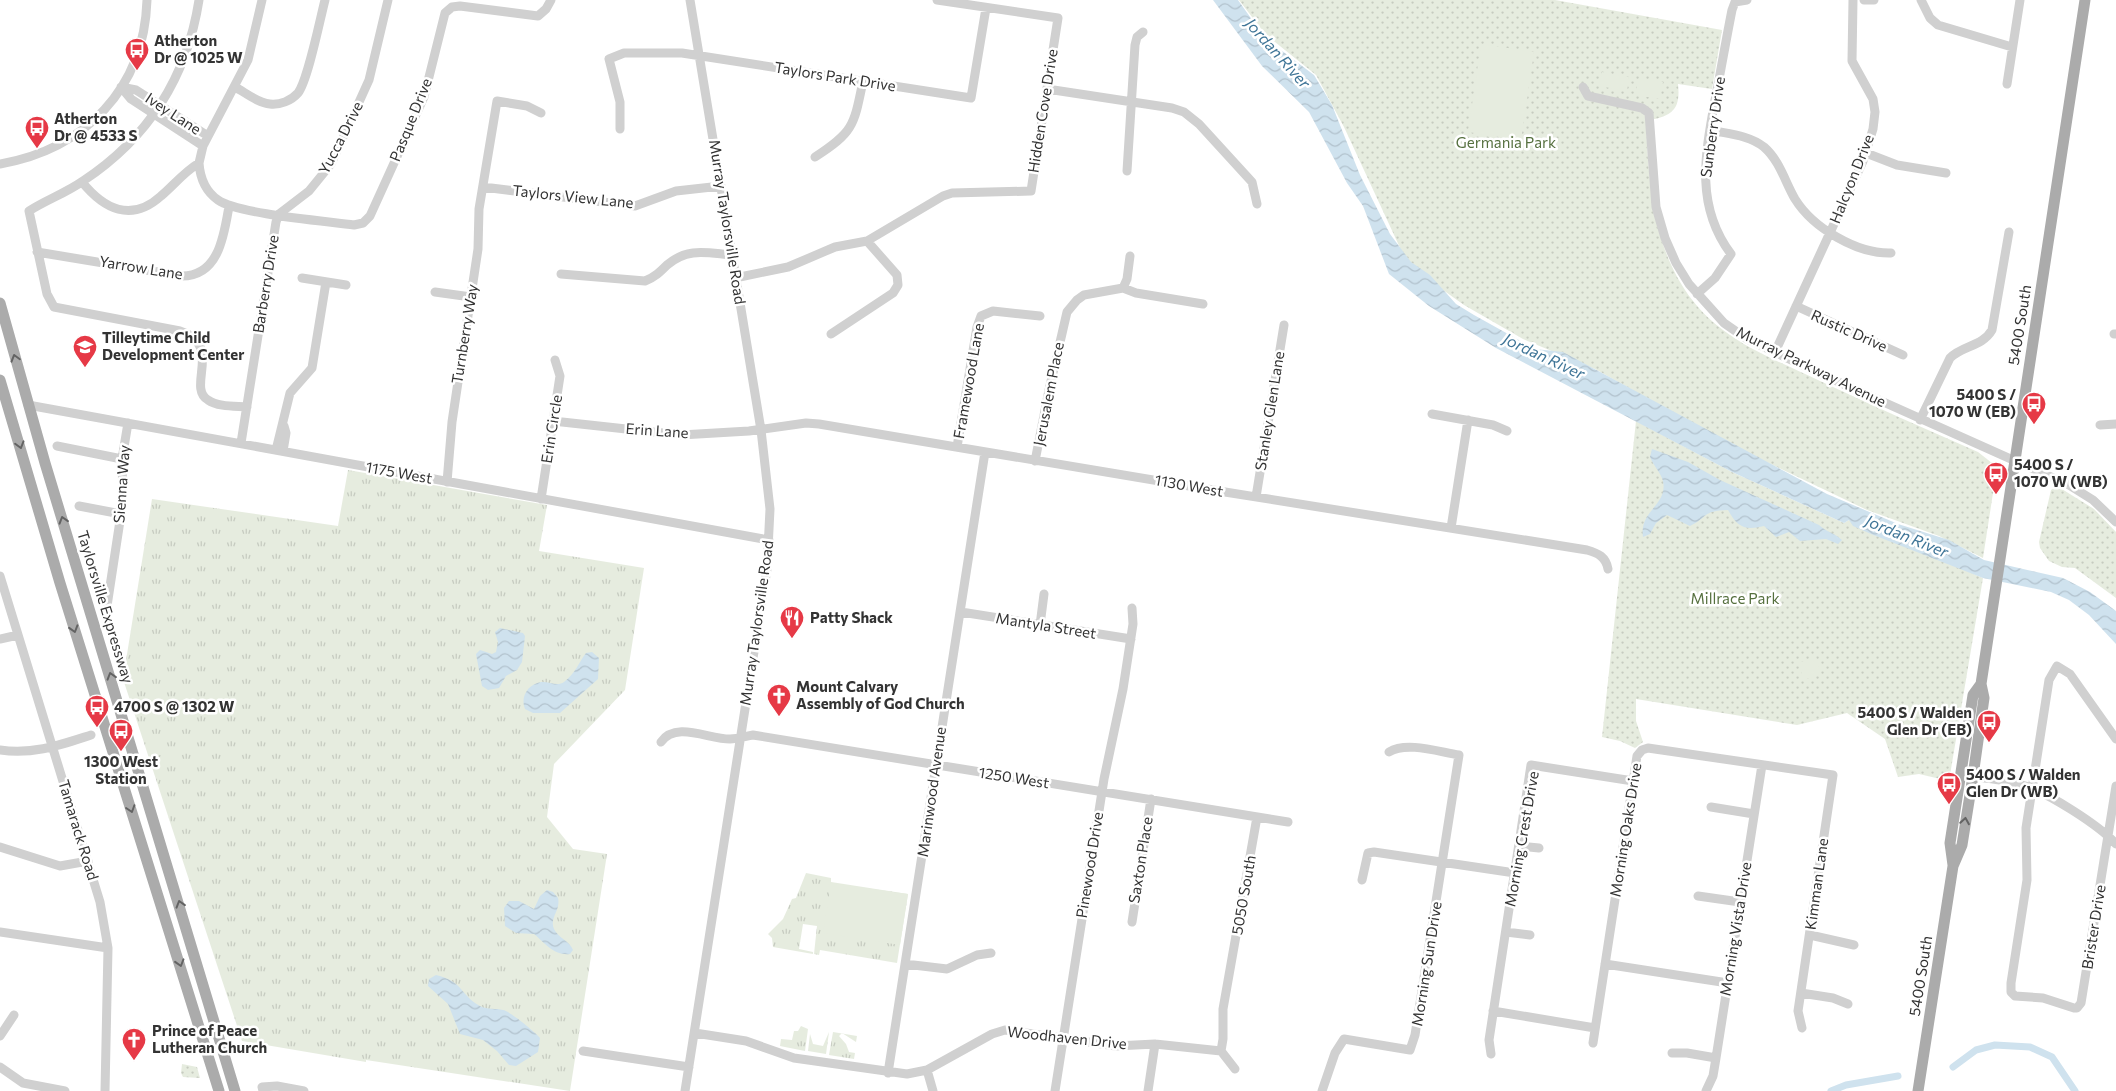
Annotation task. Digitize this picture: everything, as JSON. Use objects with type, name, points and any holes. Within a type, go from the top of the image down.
[{"type":"main road","name":"5400 South","points":[[1918,1091],[1953,866],[1962,845],[1973,776],[1984,698],[1981,684],[2000,549],[2086,0]]},
{"type":"main road","name":"Taylorsville Expressway","points":[[0,303],[28,405],[235,1091]]},
{"type":"main road","points":[[0,380],[3,398],[219,1091]]},
{"type":"main road","name":"5400 South","points":[[1953,866],[1950,843],[1972,695],[1981,684]]},
{"type":"street","points":[[0,164],[42,154],[70,139],[107,108],[121,87],[141,40],[147,0]]},
{"type":"street","points":[[199,0],[190,44],[179,73],[155,114],[117,156],[82,182],[29,211],[48,299],[54,307],[180,331],[190,335],[199,344],[202,352],[204,362],[200,386],[204,397],[216,403],[247,407]]},
{"type":"street","points":[[262,0],[252,48],[236,87],[203,146],[199,163],[203,182],[210,192],[229,206],[279,214]]},
{"type":"street","points":[[236,87],[257,100],[270,104],[285,102],[293,98],[302,85],[325,0]]},
{"type":"street","name":"Yucca Drive","points":[[279,214],[309,191],[331,164],[372,72],[388,0]]},
{"type":"street","name":"Pasque Drive","points":[[279,214],[354,225],[366,222],[424,97],[445,13],[452,7],[460,6],[538,16],[546,9],[551,0]]},
{"type":"street","name":"Murray Taylorsville Road","points":[[685,1091],[767,569],[769,540],[768,479],[761,430],[690,0]]},
{"type":"street","points":[[937,0],[986,8]]},
{"type":"street","name":"Sunberry Drive","points":[[1696,294],[1715,278],[1731,254],[1713,223],[1706,196],[1705,161],[1735,2],[1747,0]]},
{"type":"street","name":"Halcyon Drive","points":[[1775,352],[1866,153],[1873,129],[1874,104],[1852,62],[1853,0]]},
{"type":"street","points":[[1864,0],[1874,0]]},
{"type":"street","points":[[1921,0],[1930,18],[1938,25],[2012,47]]},
{"type":"street","points":[[2007,84],[2020,0]]},
{"type":"street","name":"Taylors Park Drive","points":[[620,129],[620,102],[609,59],[624,53],[682,53],[699,55],[971,98],[986,8]]},
{"type":"street","name":"Hidden Cove Drive","points":[[735,278],[788,267],[824,251],[867,241],[943,196],[952,193],[1031,190],[1058,18],[986,8]]},
{"type":"street","points":[[1127,171],[1135,45],[1137,37],[1143,32]]},
{"type":"street","points":[[815,157],[842,139],[849,130],[856,116],[863,81]]},
{"type":"street","name":"Ivey Lane","points":[[121,87],[136,90],[208,136]]},
{"type":"street","name":"Ivey Lane","points":[[121,87],[130,99],[203,146]]},
{"type":"street","name":"Murray Parkway Avenue","points":[[1583,87],[1588,96],[1642,108],[1650,114],[1656,207],[1665,238],[1676,263],[1696,294],[1714,314],[1735,331],[1775,352],[1920,420],[2052,477],[2084,494],[2102,507],[2116,522]]},
{"type":"street","points":[[1047,89],[1172,108],[1184,112],[1199,124],[1252,182],[1257,204]]},
{"type":"street","name":"Turnberry Way","points":[[447,482],[452,422],[478,250],[479,209],[497,101],[527,106],[541,113]]},
{"type":"street","points":[[1710,130],[1748,138],[1766,149],[1776,160],[1802,210],[1817,224],[1870,252],[1891,253]]},
{"type":"street","points":[[1866,153],[1897,165],[1946,173]]},
{"type":"street","points":[[82,182],[95,199],[103,204],[124,210],[134,210],[156,201],[188,169],[199,163]]},
{"type":"street","name":"Taylors View Lane","points":[[483,187],[635,206],[676,191],[721,186]]},
{"type":"street","name":"Yarrow Lane","points":[[37,252],[182,276],[195,275],[203,272],[214,260],[229,206]]},
{"type":"street","name":"Barberry Drive","points":[[241,443],[276,222],[279,214]]},
{"type":"street","points":[[1920,420],[1950,358],[1955,353],[1983,341],[1994,326],[2009,232]]},
{"type":"street","points":[[831,334],[893,293],[898,285],[897,275],[867,241]]},
{"type":"street","points":[[561,274],[645,282],[655,277],[682,255],[691,252],[732,256]]},
{"type":"street","points":[[1130,256],[1128,279],[1123,288],[1136,293],[1203,304]]},
{"type":"street","points":[[302,278],[346,285]]},
{"type":"street","points":[[280,451],[280,432],[284,426],[290,393],[312,368],[326,282]]},
{"type":"street","name":"Jerusalem Place","points":[[1035,461],[1062,328],[1067,312],[1080,297],[1123,288]]},
{"type":"street","points":[[435,292],[471,297]]},
{"type":"street","name":"Rustic Drive","points":[[1796,306],[1902,355]]},
{"type":"street","name":"Framewood Lane","points":[[957,447],[976,334],[982,316],[993,311],[1040,316]]},
{"type":"street","name":"Stanley Glen Lane","points":[[1256,498],[1284,325]]},
{"type":"street","name":"Erin Circle","points":[[541,499],[560,376],[556,360]]},
{"type":"street","name":"1175 West","points":[[28,405],[769,540]]},
{"type":"street","points":[[1432,414],[1494,425],[1507,431]]},
{"type":"street","points":[[1451,528],[1468,420]]},
{"type":"street","name":"Erin Lane","points":[[553,421],[681,434],[761,430]]},
{"type":"street","name":"Sienna Way","points":[[106,606],[124,493],[122,458],[128,423]]},
{"type":"street","name":"1130 West","points":[[761,430],[813,423],[1256,498],[1587,550],[1598,553],[1605,559],[1608,569]]},
{"type":"street","points":[[2100,426],[2116,424]]},
{"type":"street","points":[[57,446],[122,458]]},
{"type":"street","name":"Marinwood Avenue","points":[[888,1073],[986,452]]},
{"type":"street","points":[[79,506],[121,514]]},
{"type":"street","name":"Tamarack Road","points":[[0,576],[100,902],[108,948],[105,1091]]},
{"type":"street","points":[[1040,625],[1044,594]]},
{"type":"street","name":"Pinewood Drive","points":[[1055,1091],[1102,791],[1131,639],[1133,624],[1132,608]]},
{"type":"street","name":"Mantyla Street","points":[[960,612],[1131,639]]},
{"type":"street","points":[[0,639],[18,635]]},
{"type":"street","points":[[2032,788],[2049,680],[2057,666],[2070,674],[2116,739]]},
{"type":"street","name":"1250 West","points":[[661,742],[667,734],[676,731],[730,739],[753,735],[1288,822]]},
{"type":"street","points":[[0,750],[31,752],[91,735]]},
{"type":"street","name":"Morning Sun Drive","points":[[1322,1091],[1335,1053],[1344,1039],[1410,1050],[1416,1035],[1459,755],[1407,748],[1396,748],[1389,752]]},
{"type":"street","name":"Morning Oaks Drive","points":[[1593,1044],[1637,756],[1642,750],[1648,748],[1833,775]]},
{"type":"street","name":"Morning Crest Drive","points":[[1491,1054],[1489,1040],[1532,765],[1634,780]]},
{"type":"street","name":"Morning Vista Drive","points":[[1706,1091],[1713,1076],[1762,765]]},
{"type":"street","name":"Kimman Lane","points":[[1802,1028],[1798,1015],[1833,775]]},
{"type":"street","points":[[1973,776],[2015,783],[2032,788],[2096,825],[2116,844]]},
{"type":"street","name":"Brister Drive","points":[[2032,788],[2026,831],[2027,880],[2011,992],[2015,996],[2043,998],[2077,1008],[2083,997],[2116,786]]},
{"type":"street","name":"Saxton Place","points":[[1132,922],[1151,799]]},
{"type":"street","points":[[1711,807],[1754,814]]},
{"type":"street","name":"5050 South","points":[[1221,1050],[1223,1009],[1257,816]]},
{"type":"street","points":[[1519,846],[1539,848]]},
{"type":"street","points":[[0,847],[60,866],[88,861]]},
{"type":"street","points":[[1362,880],[1368,853],[1381,852],[1515,873]]},
{"type":"street","points":[[1698,896],[1740,902]]},
{"type":"street","points":[[0,932],[108,948]]},
{"type":"street","points":[[1506,932],[1530,935]]},
{"type":"street","points":[[1810,935],[1854,945]]},
{"type":"street","points":[[905,964],[947,969],[977,955],[991,953]]},
{"type":"street","points":[[1605,964],[1728,983]]},
{"type":"street","points":[[1801,993],[1833,998],[1848,1004]]},
{"type":"street","points":[[1493,1012],[1595,1028]]},
{"type":"street","points":[[0,1036],[14,1015]]},
{"type":"street","name":"Woodhaven Drive","points":[[694,1033],[746,1041],[787,1056],[888,1073],[907,1074],[927,1070],[1000,1030],[1116,1046],[1155,1044],[1221,1050]]},
{"type":"street","points":[[1148,1091],[1155,1044]]},
{"type":"street","points":[[584,1050],[689,1067]]},
{"type":"street","points":[[1221,1050],[1235,1070]]},
{"type":"street","points":[[1672,1053],[1687,1053],[1716,1058]]},
{"type":"street","points":[[0,1068],[23,1083],[65,1091]]},
{"type":"street","points":[[927,1070],[933,1091]]},
{"type":"street","points":[[263,1089],[270,1085],[304,1091]]},
{"type":"green space","name":"Germania Park","points":[[1239,0],[1555,0],[1722,30],[1712,89],[1678,84],[1678,100],[1672,111],[1662,117],[1646,121],[1647,150],[1654,208],[1660,236],[1670,262],[1683,287],[1701,310],[1734,338],[1782,364],[1978,452],[1997,467],[1983,558],[1939,536],[1867,510],[1731,445],[1595,369],[1523,339],[1464,305],[1408,265],[1344,127],[1316,75],[1265,34]]},
{"type":"green space","points":[[1481,44],[1534,52],[1521,140],[1468,132]]},
{"type":"green space","points":[[1602,72],[1629,77],[1627,91],[1599,86]]},
{"type":"green space","points":[[1639,78],[1663,82],[1660,99],[1635,95]]},
{"type":"green space","name":"Millrace Park","points":[[1636,421],[1732,472],[1844,523],[1849,520],[1983,578],[1949,781],[1919,774],[1898,777],[1885,739],[1847,713],[1797,725],[1636,699],[1636,721],[1643,742],[1635,748],[1620,741],[1602,737]]},
{"type":"green space","points":[[348,470],[547,505],[539,551],[644,568],[625,690],[554,764],[547,817],[573,849],[607,854],[570,1091],[366,1060],[366,1062],[242,1041],[123,679],[152,499],[338,526]]},
{"type":"green space","points":[[2057,486],[2094,509],[2116,532],[2116,598],[2075,568],[2062,567],[2049,561],[2040,548],[2039,542],[2051,490]]},
{"type":"green space","points":[[1816,657],[1821,674],[1804,680],[1798,663]]},
{"type":"green space","points":[[806,873],[831,878],[831,882],[908,894],[897,963],[820,950],[819,955],[814,954],[817,926],[803,924],[799,949],[813,952],[813,954],[773,947],[772,938],[768,934],[783,919],[792,899],[796,898]]},
{"type":"green space","points":[[837,884],[908,894],[900,945],[823,933],[830,890]]},
{"type":"green space","points":[[801,1026],[808,1029],[805,1051],[780,1046],[781,1039],[792,1040],[794,1031],[798,1031]]},
{"type":"green space","points":[[829,1032],[826,1054],[808,1051],[810,1034],[813,1044],[823,1046]]},
{"type":"green space","points":[[833,1032],[842,1033],[839,1036],[846,1044],[849,1052],[855,1053],[854,1059],[829,1055]]},
{"type":"green space","points":[[843,1034],[857,1036],[856,1042]]},
{"type":"green space","points":[[182,1064],[197,1067],[200,1078],[183,1077],[181,1073]]},
{"type":"water","name":"Jordan River","points":[[1213,0],[1238,0],[1265,38],[1314,75],[1332,105],[1360,175],[1390,234],[1411,262],[1430,275],[1456,304],[1535,349],[1563,352],[1827,494],[1898,524],[1949,540],[1984,560],[2063,578],[2090,592],[2116,611],[2116,644],[2089,615],[2069,600],[2051,592],[1983,578],[1871,534],[1853,526],[1849,520],[1844,523],[1732,472],[1496,348],[1429,306],[1389,274],[1363,206],[1347,183],[1309,112],[1262,66]]},
{"type":"water","points":[[1652,449],[1688,462],[1720,480],[1819,525],[1842,540],[1838,544],[1826,539],[1800,541],[1789,532],[1776,537],[1764,526],[1747,528],[1738,524],[1728,510],[1709,513],[1690,526],[1667,515],[1656,523],[1650,534],[1643,537],[1645,520],[1658,503],[1663,489],[1662,478],[1650,457]]},
{"type":"water","points":[[500,628],[523,633],[525,636],[522,662],[517,670],[506,676],[499,688],[488,690],[482,686],[476,654],[480,650],[492,654],[496,652],[498,642],[495,632]]},
{"type":"water","points":[[592,652],[599,658],[598,679],[560,713],[533,713],[525,709],[524,696],[532,685],[541,682],[559,684],[564,682],[574,672],[586,653]]},
{"type":"water","points":[[547,890],[553,892],[558,898],[553,925],[558,935],[573,950],[570,954],[554,951],[534,934],[516,933],[505,926],[504,908],[509,901],[519,901],[534,909],[540,896]]},
{"type":"water","points":[[436,975],[452,981],[480,1006],[503,1010],[517,1018],[540,1038],[538,1052],[516,1066],[509,1065],[497,1051],[483,1040],[460,1034],[448,1004],[428,986],[429,979]]},
{"type":"waterway","points":[[1953,1067],[1976,1050],[1995,1045],[2030,1047],[2052,1057],[2075,1091]]},
{"type":"waterway","points":[[1831,1091],[1846,1085],[1898,1076]]},
{"type":"place","name":"Atherton Dr @ 1025 W","points":[[137,71]]},
{"type":"place","name":"Atherton Dr @ 4533 S","points":[[37,149]]},
{"type":"place","name":"Tilleytime Child Development Center","points":[[85,368]]},
{"type":"place","name":"5400 S / 1070 W (EB)","points":[[2034,425]]},
{"type":"place","name":"5400 S / 1070 W (WB)","points":[[1996,495]]},
{"type":"place","name":"Patty Shack","points":[[792,639]]},
{"type":"place","name":"Mount Calvary Assembly of God Church","points":[[779,717]]},
{"type":"place","name":"4700 S @ 1302 W","points":[[97,728]]},
{"type":"place","name":"5400 S / Walden Glen Dr (EB)","points":[[1989,743]]},
{"type":"place","name":"1300 West Station","points":[[121,752]]},
{"type":"place","name":"5400 S / Walden Glen Dr (WB)","points":[[1949,805]]},
{"type":"place","name":"Prince of Peace Lutheran Church","points":[[134,1061]]}]
